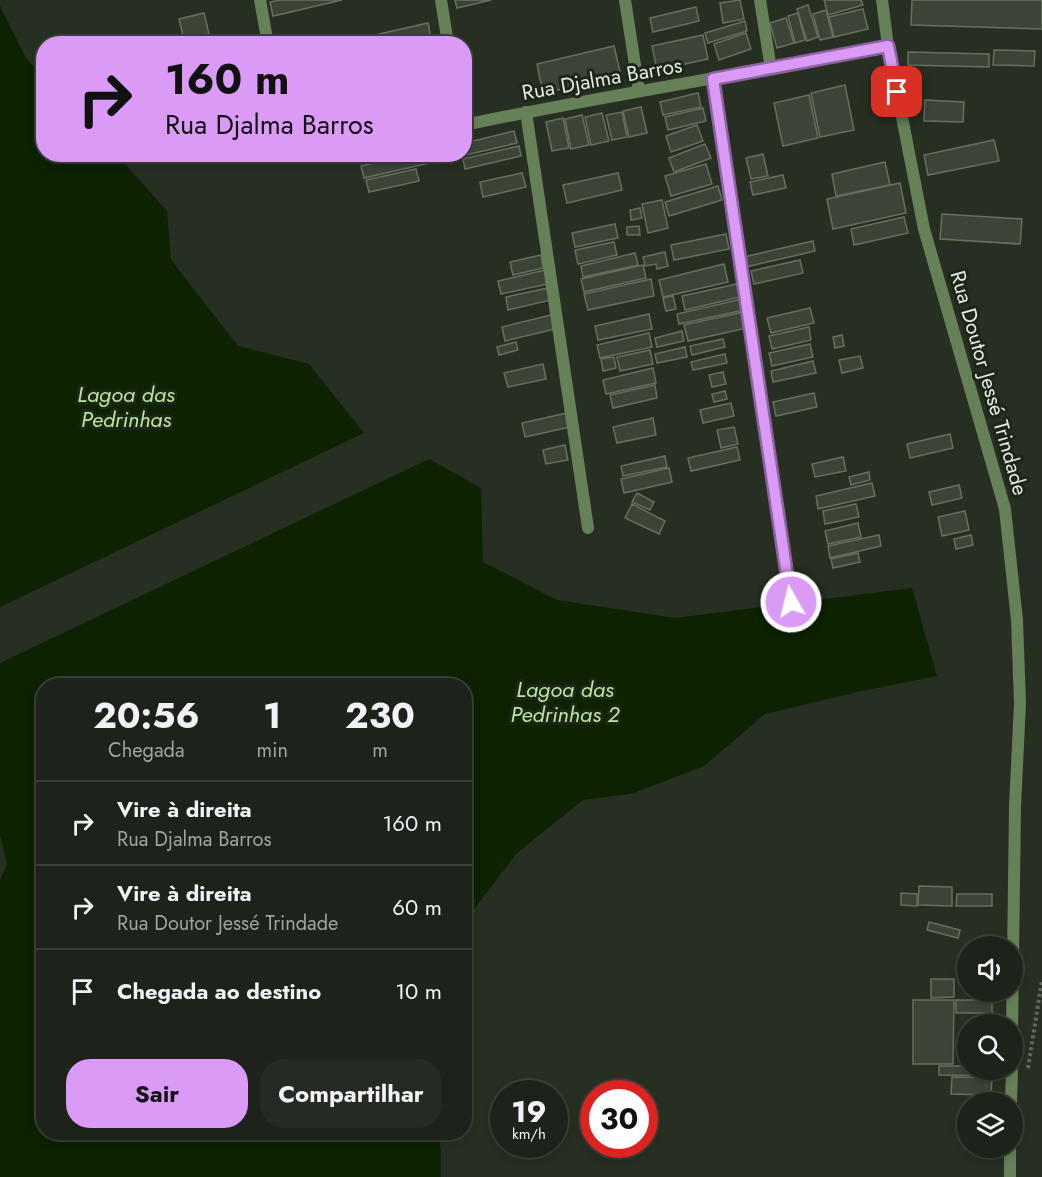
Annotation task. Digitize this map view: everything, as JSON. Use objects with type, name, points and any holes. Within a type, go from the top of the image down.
[{"type":"street","points":[[260,0],[267,36]]},
{"type":"street","points":[[441,0],[447,36]]},
{"type":"street","points":[[625,0],[639,91]]},
{"type":"street","points":[[760,0],[771,69]]},
{"type":"street","name":"Rua Doutor Jessé Trindade","points":[[882,0],[888,46],[924,229],[1005,509],[1011,551],[1017,620],[1020,703],[1015,807],[1012,1014]]},
{"type":"street","name":"Rua Djalma Barros","points":[[472,124],[888,46]]},
{"type":"street","points":[[713,79],[791,602]]},
{"type":"street","points":[[526,112],[588,528]]},
{"type":"street","points":[[1010,1158],[1010,1177]]},
{"type":"path","points":[[1028,1072],[1042,980]]},
{"type":"water","name":"Lagoa das Pedrinhas","points":[[0,6],[26,58],[36,69],[36,162],[123,162],[167,211],[171,260],[238,346],[309,364],[364,433],[0,607]]},
{"type":"water","name":"Lagoa das Pedrinhas 2","points":[[429,459],[481,488],[483,562],[557,600],[675,618],[912,588],[937,676],[765,714],[704,766],[631,794],[583,800],[517,853],[472,912],[472,678],[36,678],[36,1140],[439,1140],[441,1177],[0,1177],[0,880],[7,864],[0,836],[0,663]]},
{"type":"building","points":[[342,0],[273,16],[270,2]]},
{"type":"building","points":[[455,0],[491,0],[457,8]]},
{"type":"building","points":[[740,0],[744,19],[723,23],[720,3]]},
{"type":"building","points":[[824,0],[861,0],[863,5],[828,15]]},
{"type":"building","points":[[912,0],[1042,0],[1042,29],[911,25]]},
{"type":"building","points":[[808,5],[818,37],[807,41],[797,9]]},
{"type":"building","points":[[696,7],[699,21],[653,32],[650,18]]},
{"type":"building","points":[[863,9],[868,29],[834,37],[829,17]]},
{"type":"building","points":[[826,10],[833,37],[820,40],[813,14]]},
{"type":"building","points":[[204,13],[209,34],[183,36],[179,19]]},
{"type":"building","points":[[798,13],[805,40],[795,43],[788,16]]},
{"type":"building","points":[[786,18],[794,43],[777,48],[770,23]]},
{"type":"building","points":[[745,21],[747,31],[708,43],[705,33]]},
{"type":"building","points":[[428,23],[430,36],[370,36]]},
{"type":"building","points":[[746,33],[751,49],[719,60],[714,44]]},
{"type":"building","points":[[703,35],[708,59],[657,70],[652,46]]},
{"type":"building","points":[[614,46],[621,76],[543,93],[537,64]]},
{"type":"building","points":[[994,50],[1035,51],[1034,66],[993,65]]},
{"type":"building","points":[[908,52],[989,54],[989,67],[908,65]]},
{"type":"building","points":[[845,85],[854,130],[820,137],[811,93]]},
{"type":"building","points":[[698,93],[701,107],[663,115],[660,102]]},
{"type":"building","points":[[809,95],[818,138],[783,146],[774,103]]},
{"type":"building","points":[[925,100],[964,102],[963,122],[924,121]]},
{"type":"building","points":[[641,107],[647,133],[629,137],[623,111]]},
{"type":"building","points":[[703,108],[706,121],[668,130],[665,117]]},
{"type":"building","points":[[622,112],[627,137],[612,140],[606,115]]},
{"type":"building","points":[[602,113],[609,141],[591,145],[585,117]]},
{"type":"building","points":[[582,115],[589,145],[571,149],[565,119]]},
{"type":"building","points":[[563,118],[569,148],[552,151],[546,122]]},
{"type":"building","points":[[697,125],[703,141],[671,152],[666,136]]},
{"type":"building","points":[[514,131],[517,143],[472,154],[472,141]]},
{"type":"building","points":[[994,140],[999,161],[928,175],[924,155]]},
{"type":"building","points":[[705,144],[711,158],[674,172],[669,158]]},
{"type":"building","points":[[519,146],[521,156],[465,169],[464,162],[472,162],[472,157]]},
{"type":"building","points":[[763,154],[768,176],[751,179],[746,158]]},
{"type":"building","points":[[378,162],[434,162],[364,178],[361,166]]},
{"type":"building","points":[[885,162],[890,185],[836,196],[832,174]]},
{"type":"building","points":[[706,164],[712,184],[671,196],[665,176]]},
{"type":"building","points":[[416,169],[419,181],[369,192],[366,180]]},
{"type":"building","points":[[522,173],[526,187],[483,197],[480,182]]},
{"type":"building","points":[[618,173],[622,190],[567,203],[563,185]]},
{"type":"building","points":[[783,175],[786,188],[753,195],[750,182]]},
{"type":"building","points":[[900,183],[906,213],[833,229],[827,199]]},
{"type":"building","points":[[718,186],[722,200],[669,216],[665,202]]},
{"type":"building","points":[[662,200],[668,228],[648,233],[642,204]]},
{"type":"building","points":[[640,208],[642,218],[631,220],[630,210]]},
{"type":"building","points":[[942,214],[1022,219],[1020,244],[940,239]]},
{"type":"building","points":[[904,217],[908,233],[854,245],[851,229]]},
{"type":"building","points":[[615,224],[618,238],[575,247],[572,233]]},
{"type":"building","points":[[639,226],[640,235],[627,235],[627,227]]},
{"type":"building","points":[[726,234],[729,249],[674,260],[671,245]]},
{"type":"building","points":[[813,241],[815,251],[746,267],[744,257]]},
{"type":"building","points":[[614,242],[617,255],[578,264],[575,250]]},
{"type":"building","points":[[665,252],[668,266],[657,269],[656,264],[645,266],[643,257]]},
{"type":"building","points":[[635,253],[638,265],[583,277],[581,266]]},
{"type":"building","points":[[541,255],[543,268],[513,275],[510,262]]},
{"type":"building","points":[[800,260],[803,273],[754,284],[751,271]]},
{"type":"building","points":[[724,264],[728,282],[663,297],[659,280]]},
{"type":"building","points":[[643,265],[646,278],[584,292],[581,279]]},
{"type":"building","points":[[545,270],[548,284],[501,294],[498,281]]},
{"type":"building","points":[[651,279],[654,296],[588,310],[584,294]]},
{"type":"building","points":[[737,284],[740,297],[685,310],[682,296]]},
{"type":"building","points":[[548,288],[551,300],[508,310],[506,297]]},
{"type":"building","points":[[673,296],[676,309],[666,311],[663,298]]},
{"type":"building","points":[[742,299],[744,310],[679,324],[677,314]]},
{"type":"building","points":[[810,308],[814,323],[771,333],[767,318]]},
{"type":"building","points":[[743,312],[747,328],[688,341],[684,325]]},
{"type":"building","points":[[649,314],[652,329],[598,340],[595,326]]},
{"type":"building","points":[[551,315],[555,329],[505,341],[502,327]]},
{"type":"building","points":[[809,327],[811,340],[772,349],[769,336]]},
{"type":"building","points":[[682,331],[684,341],[657,347],[655,338]]},
{"type":"building","points":[[649,333],[652,347],[600,358],[597,345]]},
{"type":"building","points":[[842,335],[844,346],[835,348],[833,337]]},
{"type":"building","points":[[723,339],[725,347],[692,355],[690,346]]},
{"type":"building","points":[[516,342],[518,350],[499,355],[497,347]]},
{"type":"building","points":[[810,344],[813,357],[772,366],[769,353]]},
{"type":"building","points":[[685,347],[687,357],[657,363],[655,354]]},
{"type":"building","points":[[650,350],[653,364],[620,371],[617,357]]},
{"type":"building","points":[[725,354],[727,363],[693,370],[691,362]]},
{"type":"building","points":[[860,356],[863,368],[842,373],[839,360]]},
{"type":"building","points":[[614,357],[616,368],[603,371],[601,359]]},
{"type":"building","points":[[813,361],[816,373],[773,382],[771,371]]},
{"type":"building","points":[[543,364],[546,379],[508,387],[504,373]]},
{"type":"building","points":[[653,368],[656,383],[606,394],[603,380]]},
{"type":"building","points":[[723,372],[726,384],[712,387],[709,375]]},
{"type":"building","points":[[655,385],[657,398],[613,408],[610,395]]},
{"type":"building","points":[[725,391],[727,399],[714,402],[712,394]]},
{"type":"building","points":[[814,393],[817,407],[776,416],[773,402]]},
{"type":"building","points":[[731,403],[734,416],[703,423],[700,410]]},
{"type":"building","points":[[567,413],[570,427],[525,437],[522,423]]},
{"type":"building","points":[[653,418],[656,435],[617,443],[613,427]]},
{"type":"building","points":[[734,427],[738,444],[721,448],[717,430]]},
{"type":"building","points":[[950,434],[953,448],[910,458],[907,444]]},
{"type":"building","points":[[565,445],[568,460],[546,464],[543,450]]},
{"type":"building","points":[[737,447],[740,460],[691,471],[688,458]]},
{"type":"building","points":[[665,456],[667,467],[623,476],[621,466]]},
{"type":"building","points":[[843,457],[846,471],[815,477],[812,464]]},
{"type":"building","points":[[669,468],[672,482],[624,493],[621,479]]},
{"type":"building","points":[[869,472],[870,480],[851,485],[849,477]]},
{"type":"building","points":[[872,483],[875,496],[818,509],[816,496]]},
{"type":"building","points":[[959,485],[962,498],[932,505],[929,492]]},
{"type":"building","points":[[637,493],[654,502],[650,510],[632,502]]},
{"type":"building","points":[[632,504],[665,521],[659,534],[625,518]]},
{"type":"building","points":[[856,504],[859,517],[825,524],[823,511]]},
{"type":"building","points":[[965,511],[969,530],[942,536],[938,517]]},
{"type":"building","points":[[858,523],[861,537],[828,544],[825,531]]},
{"type":"building","points":[[879,535],[881,546],[830,558],[828,546]]},
{"type":"building","points":[[971,535],[973,545],[956,549],[954,539]]},
{"type":"building","points":[[858,553],[860,562],[833,568],[831,559]]},
{"type":"building","points":[[919,886],[952,887],[952,906],[918,905]]},
{"type":"building","points":[[901,893],[917,894],[917,906],[901,905]]},
{"type":"building","points":[[957,894],[992,894],[992,906],[956,906]]},
{"type":"building","points":[[929,922],[960,930],[957,938],[927,930]]},
{"type":"building","points":[[931,979],[954,979],[954,997],[931,998]]},
{"type":"building","points":[[913,1000],[954,1000],[953,1064],[913,1064]]},
{"type":"building","points":[[956,1000],[957,1002],[992,1002],[992,1013],[956,1013]]},
{"type":"building","points":[[939,1066],[957,1066],[957,1075],[939,1075]]},
{"type":"building","points":[[952,1077],[957,1077],[957,1080],[992,1080],[991,1092],[951,1094]]},
{"type":"route","points":[[791,602],[713,79],[888,46],[897,92]]}]
